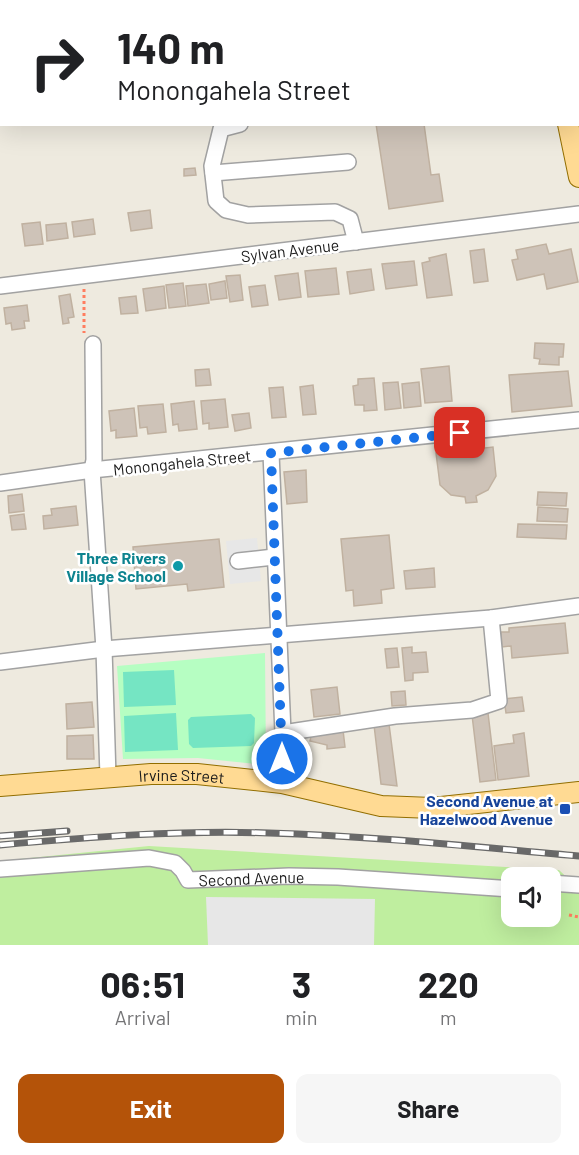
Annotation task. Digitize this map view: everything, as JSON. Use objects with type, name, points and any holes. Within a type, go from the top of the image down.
[{"type":"main road","points":[[568,126],[579,177]]},
{"type":"main road","name":"Irvine Street","points":[[0,786],[108,777],[197,774],[282,783],[381,806],[432,808],[579,792]]},
{"type":"street","points":[[232,126],[221,129],[214,156],[216,201],[226,210],[248,215],[335,212],[350,219],[356,242]]},
{"type":"street","points":[[213,173],[348,162]]},
{"type":"street","name":"Sylvan Avenue","points":[[0,285],[579,214]]},
{"type":"street","points":[[93,344],[94,460],[92,470],[104,650],[108,777]]},
{"type":"street","name":"Monongahela Street","points":[[0,483],[92,470],[579,420]]},
{"type":"street","points":[[271,453],[283,733],[282,783]]},
{"type":"street","points":[[238,561],[274,557]]},
{"type":"street","points":[[0,662],[278,634],[491,618],[579,606]]},
{"type":"street","points":[[283,733],[395,716],[472,710],[499,701],[491,618]]},
{"type":"street","name":"Second Avenue","points":[[0,869],[149,858],[175,863],[188,880],[289,876],[338,877],[501,888]]},
{"type":"street","points":[[561,884],[579,885]]},
{"type":"path","points":[[569,915],[579,917]]},
{"type":"green space","points":[[265,653],[266,765],[198,758],[123,759],[117,666]]},
{"type":"green space","points":[[174,670],[176,705],[124,707],[123,672]]},
{"type":"green space","points":[[176,713],[178,750],[125,752],[124,716]]},
{"type":"green space","points":[[251,714],[255,718],[254,743],[251,746],[193,748],[189,744],[188,720],[191,717]]},
{"type":"green space","points":[[149,846],[508,867],[501,867],[501,927],[561,927],[561,872],[579,889],[579,945],[0,945],[0,861]]},
{"type":"shaded area","points":[[257,538],[261,581],[230,584],[226,541]]},
{"type":"shaded area","points":[[206,897],[375,899],[374,945],[208,945]]},
{"type":"building","points":[[376,126],[424,126],[431,175],[439,174],[443,201],[389,209]]},
{"type":"building","points":[[195,168],[196,175],[184,176],[184,169]]},
{"type":"building","points":[[150,210],[152,228],[131,231],[128,213]]},
{"type":"building","points":[[93,219],[95,234],[74,237],[72,222]]},
{"type":"building","points":[[40,222],[43,244],[25,246],[22,224]]},
{"type":"building","points":[[66,223],[68,238],[47,241],[46,225]]},
{"type":"building","points":[[546,244],[549,254],[571,249],[578,282],[547,289],[544,274],[517,280],[512,260],[518,259],[516,250]]},
{"type":"building","points":[[484,249],[488,281],[474,283],[470,251]]},
{"type":"building","points":[[446,254],[452,295],[427,298],[422,263],[430,261],[429,258]]},
{"type":"building","points":[[414,261],[417,285],[386,289],[382,264]]},
{"type":"building","points":[[336,268],[339,294],[308,297],[305,271]]},
{"type":"building","points":[[371,269],[374,290],[350,294],[347,272]]},
{"type":"building","points":[[298,273],[301,297],[279,300],[275,276]]},
{"type":"building","points":[[240,275],[243,300],[230,302],[226,276]]},
{"type":"building","points":[[225,281],[227,298],[211,300],[209,284]]},
{"type":"building","points":[[183,283],[186,306],[169,308],[166,285]]},
{"type":"building","points":[[206,284],[209,303],[188,306],[186,286]]},
{"type":"building","points":[[265,285],[268,305],[252,307],[249,287]]},
{"type":"building","points":[[164,286],[166,308],[146,311],[143,289]]},
{"type":"building","points":[[70,294],[74,317],[68,318],[69,323],[63,324],[59,296]]},
{"type":"building","points":[[136,296],[138,313],[121,314],[119,298]]},
{"type":"building","points":[[27,305],[29,321],[24,321],[25,328],[12,330],[11,323],[6,324],[4,308]]},
{"type":"building","points":[[535,343],[564,344],[563,357],[559,357],[559,365],[539,364],[540,359],[534,358]]},
{"type":"building","points":[[449,366],[452,401],[425,403],[421,369]]},
{"type":"building","points":[[209,369],[211,385],[196,386],[195,370]]},
{"type":"building","points":[[568,371],[572,406],[512,412],[509,375]]},
{"type":"building","points":[[374,378],[377,410],[364,411],[364,405],[355,405],[353,386],[358,385],[358,379]]},
{"type":"building","points":[[398,382],[401,408],[385,410],[383,383]]},
{"type":"building","points":[[419,382],[421,406],[404,408],[402,384]]},
{"type":"building","points":[[313,385],[316,414],[303,415],[300,387]]},
{"type":"building","points":[[283,387],[286,417],[272,418],[269,388]]},
{"type":"building","points":[[225,399],[228,427],[209,429],[209,423],[203,424],[201,401]]},
{"type":"building","points":[[194,401],[197,429],[179,431],[178,424],[173,425],[171,404]]},
{"type":"building","points":[[163,404],[166,432],[148,434],[147,427],[140,428],[138,406]]},
{"type":"building","points":[[134,408],[137,436],[116,438],[116,430],[111,431],[109,411]]},
{"type":"building","points":[[249,413],[251,428],[235,431],[232,415]]},
{"type":"building","points":[[476,445],[476,449],[493,447],[496,476],[488,490],[476,496],[477,502],[466,503],[465,497],[451,495],[440,485],[436,453],[456,451],[455,447]]},
{"type":"building","points":[[306,470],[307,502],[287,504],[284,472]]},
{"type":"building","points":[[538,492],[567,493],[566,506],[537,505]]},
{"type":"building","points":[[22,494],[24,511],[9,513],[8,496]]},
{"type":"building","points":[[76,506],[78,525],[44,529],[43,516],[52,515],[51,509]]},
{"type":"building","points":[[538,507],[568,509],[567,522],[537,521]]},
{"type":"building","points":[[24,514],[26,529],[12,530],[10,516]]},
{"type":"building","points":[[518,524],[567,525],[566,539],[517,537]]},
{"type":"building","points":[[389,535],[394,588],[381,590],[382,603],[354,606],[353,590],[346,591],[341,539]]},
{"type":"building","name":"Three Rivers Village School","points":[[219,539],[224,587],[188,591],[187,584],[136,589],[133,547]]},
{"type":"building","points":[[434,568],[435,587],[406,589],[404,571]]},
{"type":"building","points":[[565,623],[568,653],[512,658],[511,646],[502,647],[501,632],[509,632],[509,628]]},
{"type":"building","points":[[412,647],[412,653],[426,652],[428,672],[413,673],[413,680],[405,681],[402,648]]},
{"type":"building","points":[[397,648],[399,667],[387,668],[385,649]]},
{"type":"building","points":[[337,687],[340,714],[314,717],[311,690]]},
{"type":"building","points":[[405,691],[406,705],[392,706],[391,692]]},
{"type":"building","points":[[522,697],[524,711],[506,713],[504,699]]},
{"type":"building","points":[[92,702],[94,727],[67,729],[66,704]]},
{"type":"building","points":[[488,713],[496,780],[480,782],[472,715]]},
{"type":"building","points":[[389,724],[397,786],[381,784],[374,725]]},
{"type":"building","points":[[343,730],[345,747],[327,749],[327,745],[310,741],[312,731]]},
{"type":"building","points":[[524,733],[529,776],[498,780],[494,746],[514,743],[513,735]]},
{"type":"building","points":[[93,735],[94,759],[67,759],[67,736]]},
{"type":"railway","points":[[0,836],[67,831]]},
{"type":"railway","points":[[0,845],[134,835],[235,832],[386,839],[579,856]]},
{"type":"place","name":"Three Rivers Village School","points":[[178,566]]},
{"type":"place","name":"Second Avenue at Hazelwood Avenue","points":[[565,809]]},
{"type":"route","points":[[282,759],[283,733],[271,453],[460,433]]}]
